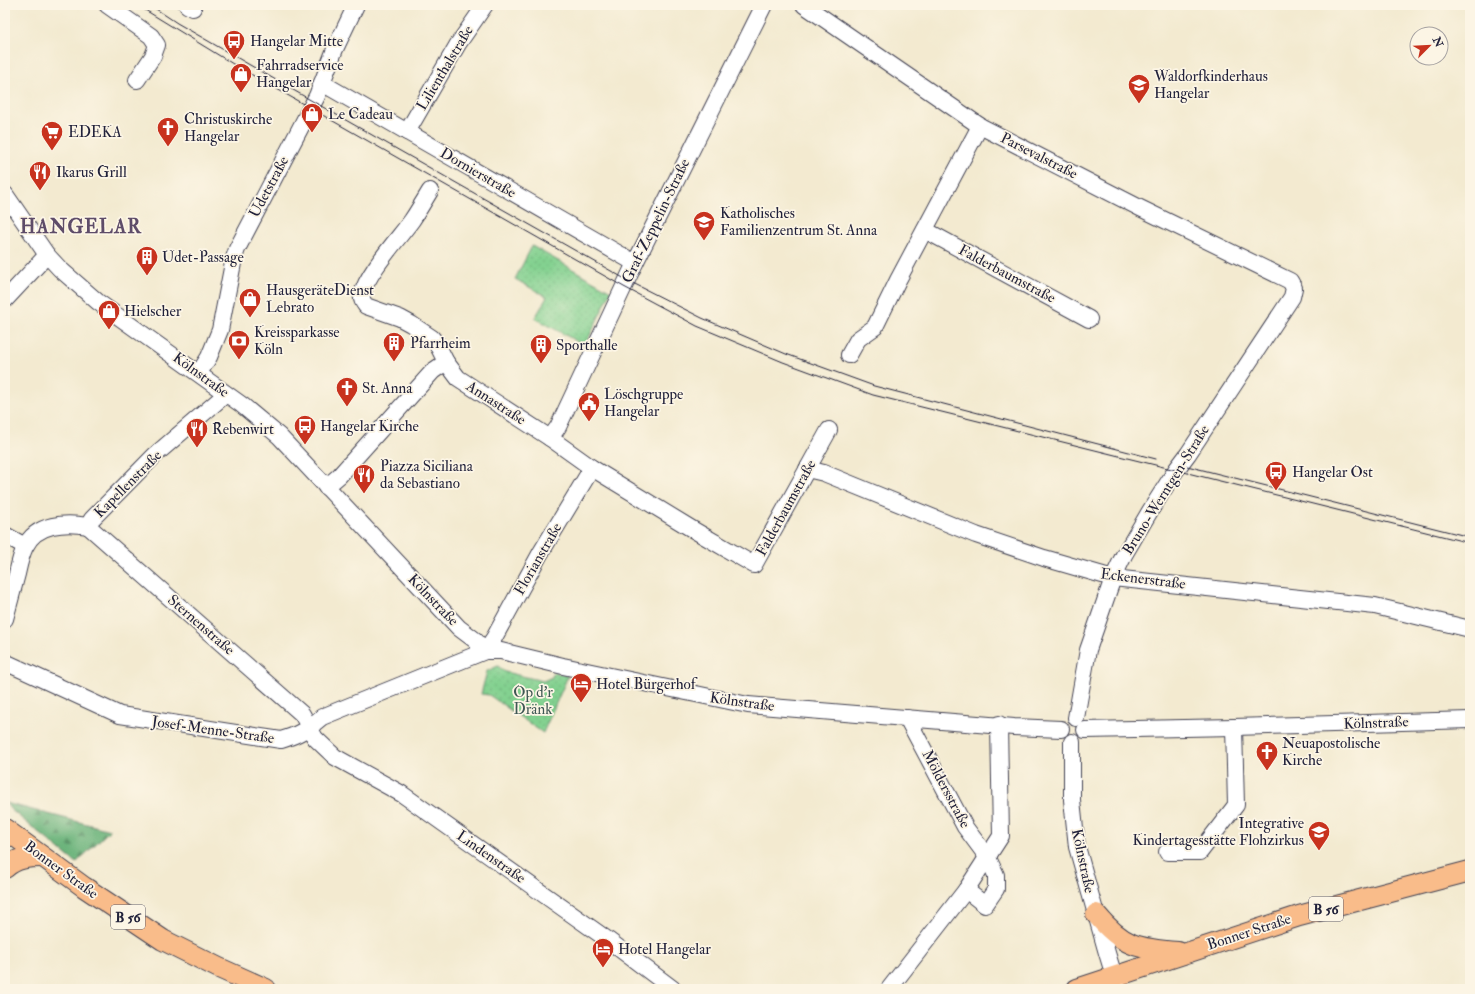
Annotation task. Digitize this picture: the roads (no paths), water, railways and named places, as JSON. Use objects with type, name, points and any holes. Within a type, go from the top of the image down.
[{"type":"main road","name":"Bonner Straße","points":[[5,829],[42,857],[162,940],[266,989]]},
{"type":"main road","points":[[5,868],[10,863],[25,858],[42,857]]},
{"type":"main road","name":"Bonner Straße","points":[[1077,989],[1116,983],[1184,953],[1299,916],[1470,871]]},
{"type":"main road","points":[[1096,914],[1112,933],[1132,945],[1154,950],[1184,953]]},
{"type":"street","points":[[107,5],[150,36],[157,45],[153,56],[137,80]]},
{"type":"street","name":"Udetstraße","points":[[199,373],[209,357],[220,330],[237,249],[317,96],[356,5]]},
{"type":"street","name":"Lilienthalstraße","points":[[407,132],[458,44],[485,5]]},
{"type":"street","name":"Graf-Zeppelin-Straße","points":[[550,438],[558,427],[635,263],[764,5]]},
{"type":"street","name":"Parsevalstraße","points":[[804,5],[980,126],[1140,208],[1290,281]]},
{"type":"street","name":"Dornierstraße","points":[[322,83],[635,263]]},
{"type":"street","points":[[849,355],[858,339],[875,327],[898,280],[980,126]]},
{"type":"street","name":"Annastraße","points":[[430,191],[412,220],[384,256],[366,284],[362,296],[363,302],[366,306],[400,318],[432,338],[437,344],[446,362],[458,378],[550,438],[592,468],[754,565]]},
{"type":"street","name":"Kölnstraße","points":[[5,194],[47,255],[60,269],[98,302],[199,373],[279,436],[459,628],[475,640],[485,651],[501,651],[563,666],[748,705],[999,724],[1014,727],[1061,729]]},
{"type":"street","name":"Falderbaumstraße","points":[[925,230],[1089,318]]},
{"type":"street","points":[[5,300],[47,255]]},
{"type":"street","name":"Bruno-Werntgen-Straße","points":[[1080,724],[1088,650],[1113,578],[1124,555],[1176,470],[1292,297],[1294,288],[1290,281]]},
{"type":"street","points":[[326,487],[339,476],[433,371],[446,362]]},
{"type":"street","name":"Kapellenstraße","points":[[5,619],[25,546],[31,538],[37,533],[53,525],[75,524],[88,526],[92,519],[155,455],[226,394]]},
{"type":"street","name":"Falderbaumstraße","points":[[754,565],[829,430]]},
{"type":"street","name":"Florianstraße","points":[[485,651],[494,638],[540,554],[592,468]]},
{"type":"street","name":"Eckenerstraße","points":[[807,469],[824,473],[976,535],[1113,578],[1375,606],[1470,628]]},
{"type":"street","name":"Sternenstraße","points":[[88,526],[302,714],[310,727]]},
{"type":"street","points":[[5,535],[25,546]]},
{"type":"street","name":"Josef-Menne-Straße","points":[[5,662],[120,715],[281,740],[297,735],[322,717],[485,651]]},
{"type":"street","name":"Möldersstraße","points":[[907,718],[965,827],[988,858],[996,875],[996,889],[985,905],[966,890]]},
{"type":"street","points":[[1068,719],[1080,724],[1083,737],[1080,740],[1072,742],[1063,736],[1061,729],[1064,722],[1068,719]]},
{"type":"street","name":"Kölnstraße","points":[[1080,724],[1234,727],[1470,720]]},
{"type":"street","points":[[889,989],[966,890],[1001,836],[999,724]]},
{"type":"street","name":"Lindenstraße","points":[[310,727],[315,738],[335,757],[402,794],[608,940],[673,989]]},
{"type":"street","points":[[1167,852],[1200,852],[1236,805],[1234,727]]},
{"type":"street","name":"Kölnstraße","points":[[1072,742],[1072,800],[1078,847],[1116,983]]},
{"type":"tram line","points":[[137,5],[233,64],[624,287],[697,326],[783,362],[873,395],[1470,543]]},
{"type":"tram line","points":[[150,5],[177,23],[314,102],[627,280],[702,318],[786,354],[874,386],[1156,459]]},
{"type":"tram line","points":[[1187,466],[1470,537]]},
{"type":"place","name":"Hangelar Mitte","points":[[234,60]]},
{"type":"place","name":"Fahrradservice Hangelar","points":[[241,94]]},
{"type":"place","name":"Waldorfkinderhaus Hangelar","points":[[1139,104]]},
{"type":"place","name":"Le Cadeau","points":[[312,134]]},
{"type":"place","name":"Christuskirche Hangelar","points":[[168,148]]},
{"type":"place","name":"EDEKA","points":[[52,152]]},
{"type":"place","name":"Ikarus Grill","points":[[40,192]]},
{"type":"place","name":"Katholisches Familienzentrum St. Anna","points":[[704,242]]},
{"type":"place","name":"Udet-Passage","points":[[147,276]]},
{"type":"place","name":"HausgeräteDienst Lebrato","points":[[250,318]]},
{"type":"place","name":"Hielscher","points":[[109,330]]},
{"type":"place","name":"Kreissparkasse Köln","points":[[239,360]]},
{"type":"place","name":"Pfarrheim","points":[[394,362]]},
{"type":"place","name":"Sporthalle","points":[[541,364]]},
{"type":"place","name":"St. Anna","points":[[347,408]]},
{"type":"place","name":"Löschgruppe Hangelar","points":[[589,422]]},
{"type":"place","name":"Hangelar Kirche","points":[[305,446]]},
{"type":"place","name":"Rebenwirt","points":[[197,448]]},
{"type":"place","name":"Hangelar Ost","points":[[1276,492]]},
{"type":"place","name":"Piazza Siciliana da Sebastiano","points":[[364,494]]},
{"type":"place","name":"Hotel Bürgerhof","points":[[581,704]]},
{"type":"place","name":"Neuapostolische Kirche","points":[[1267,772]]},
{"type":"place","name":"Integrative Kindertagesstätte Flohzirkus","points":[[1319,852]]},
{"type":"place","name":"Hotel Hangelar","points":[[603,968]]},
{"type":"district","name":"HANGELAR","points":[[81,227]]},
{"type":"park label","name":"Op d'r Dränk","points":[[533,700]]}]
